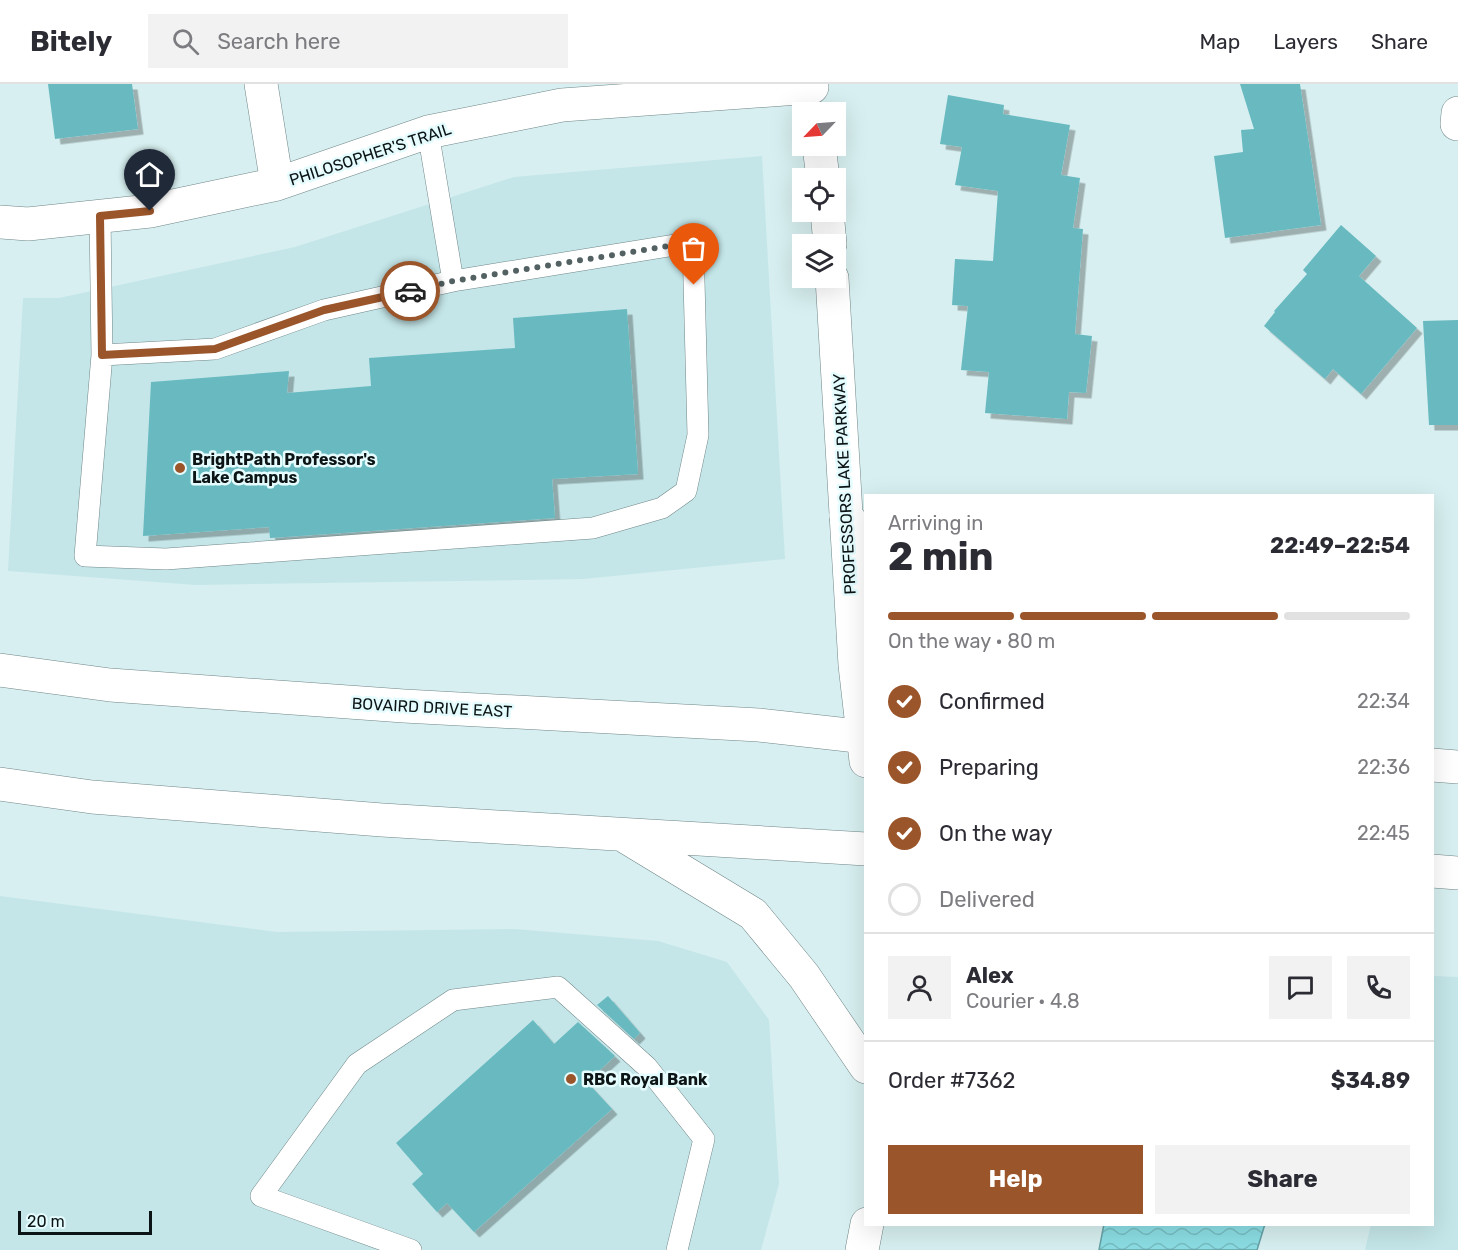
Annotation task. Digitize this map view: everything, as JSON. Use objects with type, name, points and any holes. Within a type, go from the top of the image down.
[{"type":"main road","points":[[261,84],[277,184]]},
{"type":"main road","name":"PHILOSOPHER'S TRAIL","points":[[0,222],[28,224],[150,211],[277,184],[428,132],[561,105],[813,94]]},
{"type":"main road","name":"PROFESSORS LAKE PARKWAY","points":[[833,288],[856,528],[855,665],[864,737]]},
{"type":"main road","name":"BOVAIRD DRIVE EAST","points":[[0,670],[110,686],[416,707],[759,725],[864,745]]},
{"type":"main road","points":[[1434,765],[1458,767]]},
{"type":"main road","points":[[0,784],[92,797],[382,820],[864,849]]},
{"type":"main road","points":[[622,834],[753,914],[804,976],[864,1064]]},
{"type":"main road","points":[[1434,871],[1458,873]]},
{"type":"main road","points":[[862,1250],[867,1226]]},
{"type":"lane","points":[[428,132],[453,281]]},
{"type":"lane","points":[[100,216],[102,355],[85,556],[166,559],[593,528],[662,508],[686,491],[698,435],[693,242],[453,281],[324,310],[215,349],[102,355]]},
{"type":"lane","points":[[411,1250],[261,1196],[357,1064],[453,1000],[558,987],[647,1066],[704,1139],[677,1250]]},
{"type":"shaded area","points":[[762,156],[785,559],[583,579],[196,585],[8,571],[23,298],[59,298],[295,247],[514,177]]},
{"type":"shaded area","points":[[0,896],[277,932],[515,929],[658,941],[727,962],[769,1020],[779,1184],[761,1250],[0,1250]]},
{"type":"shaded area","points":[[1434,976],[1458,977],[1458,1250],[1365,1250],[1371,1226],[1434,1226]]},
{"type":"water","points":[[1104,1226],[1264,1226],[1257,1250],[1099,1250]]},
{"type":"building","points":[[48,84],[132,84],[138,129],[55,139]]},
{"type":"building","points":[[1240,84],[1300,84],[1321,225],[1225,238],[1214,156],[1243,152],[1241,130],[1254,129]]},
{"type":"building","points":[[948,95],[1004,105],[1003,114],[1070,125],[1061,175],[1080,178],[1073,228],[1083,229],[1075,334],[1092,336],[1086,393],[1069,392],[1067,419],[985,413],[989,372],[961,370],[968,306],[952,305],[955,259],[993,261],[998,191],[955,185],[962,147],[940,144]]},
{"type":"building","points":[[1341,225],[1376,256],[1359,276],[1417,328],[1361,394],[1333,369],[1325,379],[1264,326],[1274,311],[1307,274],[1303,270]]},
{"type":"building","points":[[627,309],[638,474],[552,479],[555,518],[270,538],[269,527],[143,536],[151,382],[289,371],[287,393],[371,386],[369,358],[515,348],[513,318]]},
{"type":"building","points":[[1458,320],[1458,425],[1429,425],[1423,321]]},
{"type":"building","points":[[608,996],[640,1033],[634,1039],[597,1005]]},
{"type":"building","points":[[533,1020],[554,1044],[578,1022],[615,1056],[587,1082],[612,1109],[474,1232],[447,1203],[437,1212],[412,1184],[423,1174],[396,1143]]},
{"type":"way so far","points":[[410,291],[453,281],[693,242],[694,285]]},
{"type":"place","name":"BrightPath Professor's Lake Campus","points":[[180,468]]},
{"type":"place","name":"RBC Royal Bank","points":[[571,1079]]},
{"type":"route","points":[[150,211],[100,216],[102,355],[215,349],[324,310],[410,291]]}]
